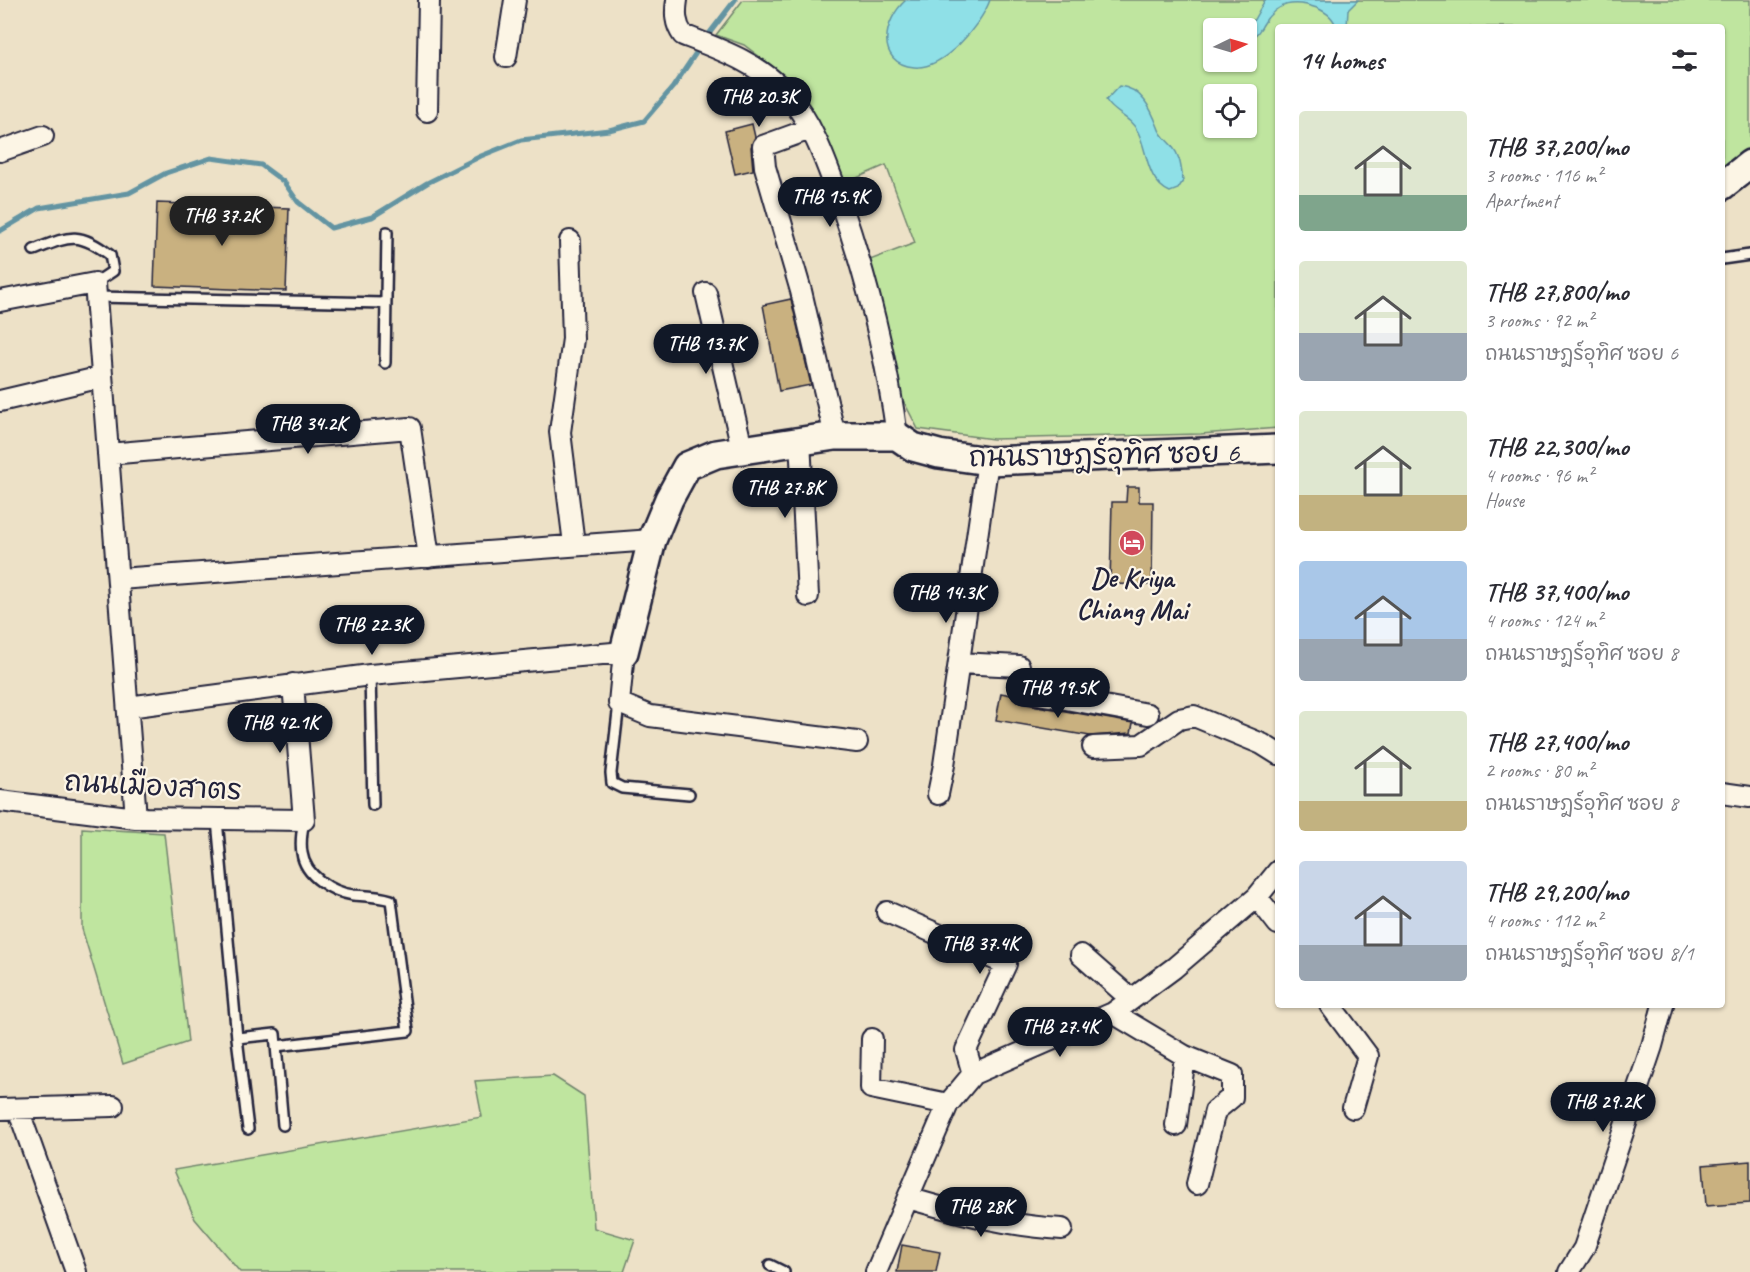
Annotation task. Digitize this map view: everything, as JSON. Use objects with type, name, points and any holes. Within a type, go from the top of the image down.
[{"type":"street","points":[[427,111],[429,0]]},
{"type":"street","points":[[506,57],[515,0]]},
{"type":"street","points":[[677,0],[675,14],[678,28],[683,34],[763,73],[786,93],[810,129],[829,168],[878,328],[897,436]]},
{"type":"street","points":[[810,129],[763,146],[765,167],[801,291],[835,436]]},
{"type":"street","points":[[0,150],[43,136]]},
{"type":"street","points":[[1725,184],[1750,164]]},
{"type":"street","points":[[570,241],[573,339],[560,432],[574,544]]},
{"type":"street","points":[[0,301],[95,290],[136,818]]},
{"type":"street","points":[[706,293],[742,448]]},
{"type":"street","points":[[0,401],[102,377]]},
{"type":"street","points":[[108,454],[410,428],[429,557]]},
{"type":"street","name":"ถนนราษฎร์อุทิศ ซอย 6","points":[[652,540],[687,466],[716,454],[742,448],[835,436],[897,436],[922,449],[988,461],[1275,449]]},
{"type":"street","points":[[800,440],[808,596]]},
{"type":"street","points":[[938,794],[988,461]]},
{"type":"street","points":[[119,579],[652,540],[624,652],[619,703],[650,716],[857,742]]},
{"type":"street","points":[[128,707],[370,675],[624,652]]},
{"type":"street","points":[[959,663],[1019,666],[1022,691],[1148,714]]},
{"type":"street","points":[[293,684],[304,820]]},
{"type":"street","points":[[1093,747],[1141,745],[1179,718],[1194,716],[1262,744],[1275,752]]},
{"type":"street","points":[[1725,793],[1750,797]]},
{"type":"street","name":"ถนนเมืองสาตร","points":[[0,801],[136,818],[304,820]]},
{"type":"street","points":[[876,1272],[948,1104],[973,1074],[1113,1013],[1174,968],[1257,897],[1275,875]]},
{"type":"street","points":[[1257,897],[1275,920]]},
{"type":"street","points":[[887,912],[1006,964],[966,1050],[973,1074]]},
{"type":"street","points":[[1081,955],[1131,999]]},
{"type":"street","points":[[1332,1008],[1368,1056],[1353,1108]]},
{"type":"street","points":[[1569,1272],[1584,1248],[1652,1047],[1662,1008]]},
{"type":"street","points":[[1113,1013],[1185,1056],[1229,1072],[1234,1080],[1230,1100],[1215,1111],[1197,1184]]},
{"type":"street","points":[[872,1039],[871,1088],[948,1104]]},
{"type":"street","points":[[1176,1125],[1185,1056]]},
{"type":"street","points":[[76,1272],[9,1109],[113,1106]]},
{"type":"street","points":[[908,1198],[989,1221],[1020,1227],[1062,1229]]},
{"type":"lane","points":[[385,363],[387,232]]},
{"type":"lane","points":[[34,250],[66,239],[88,239],[110,255],[113,271],[95,290]]},
{"type":"lane","points":[[1725,259],[1750,255]]},
{"type":"lane","points":[[95,290],[385,303]]},
{"type":"lane","points":[[370,675],[373,805]]},
{"type":"lane","points":[[619,703],[610,773],[612,783],[622,788],[689,794]]},
{"type":"lane","points":[[217,820],[237,1038],[248,1129]]},
{"type":"lane","points":[[276,1046],[408,1031],[391,900],[379,896],[351,894],[325,885],[305,866],[301,852],[304,820]]},
{"type":"lane","points":[[237,1038],[275,1034],[283,1125]]},
{"type":"lane","points":[[770,1265],[784,1272]]},
{"type":"green space","points":[[743,0],[1750,0],[1750,149],[1725,172],[1725,24],[1275,24],[1275,428],[1201,434],[993,439],[918,429],[902,398],[870,260],[915,243],[886,165],[843,184],[798,86],[744,45],[716,35]]},
{"type":"green space","points":[[82,828],[164,833],[188,1042],[123,1064],[82,929]]},
{"type":"green space","points":[[553,1076],[584,1096],[594,1228],[635,1240],[624,1272],[240,1272],[195,1219],[174,1170],[482,1117],[475,1081]]},
{"type":"water","points":[[906,0],[990,0],[970,33],[960,44],[937,61],[925,66],[914,67],[902,64],[893,58],[888,49],[888,29],[892,18]]},
{"type":"water","points":[[1265,0],[1358,0],[1348,10],[1347,24],[1335,24],[1329,15],[1317,8],[1294,4],[1275,11],[1257,34],[1257,18],[1255,18]]},
{"type":"water","points":[[1119,86],[1140,95],[1152,113],[1160,132],[1175,150],[1183,181],[1178,189],[1170,192],[1156,181],[1135,127],[1113,109],[1106,100]]},
{"type":"building","points":[[752,124],[755,137],[751,147],[753,170],[735,174],[725,131]]},
{"type":"building","points":[[157,203],[289,208],[286,291],[154,286]]},
{"type":"building","points":[[791,299],[811,385],[779,391],[763,305]]},
{"type":"building","name":"De Kriya Chiang Mai","points":[[1127,487],[1139,487],[1139,502],[1153,502],[1152,585],[1110,584],[1112,502],[1126,502]]},
{"type":"building","points":[[1001,693],[1011,695],[1020,703],[1133,723],[1131,733],[1090,736],[996,720]]},
{"type":"building","points":[[1750,1161],[1750,1203],[1706,1206],[1703,1165]]},
{"type":"building","points":[[902,1245],[940,1252],[936,1272],[897,1272]]},
{"type":"waterway","points":[[705,39],[735,0]]},
{"type":"waterway","points":[[0,231],[39,208],[129,193],[166,173],[211,158],[261,165],[284,182],[298,202],[331,228],[372,217],[427,183],[481,156],[521,140],[609,130],[644,121],[673,87],[700,47]]},
{"type":"place","name":"De Kriya Chiang Mai","points":[[1132,543]]}]
